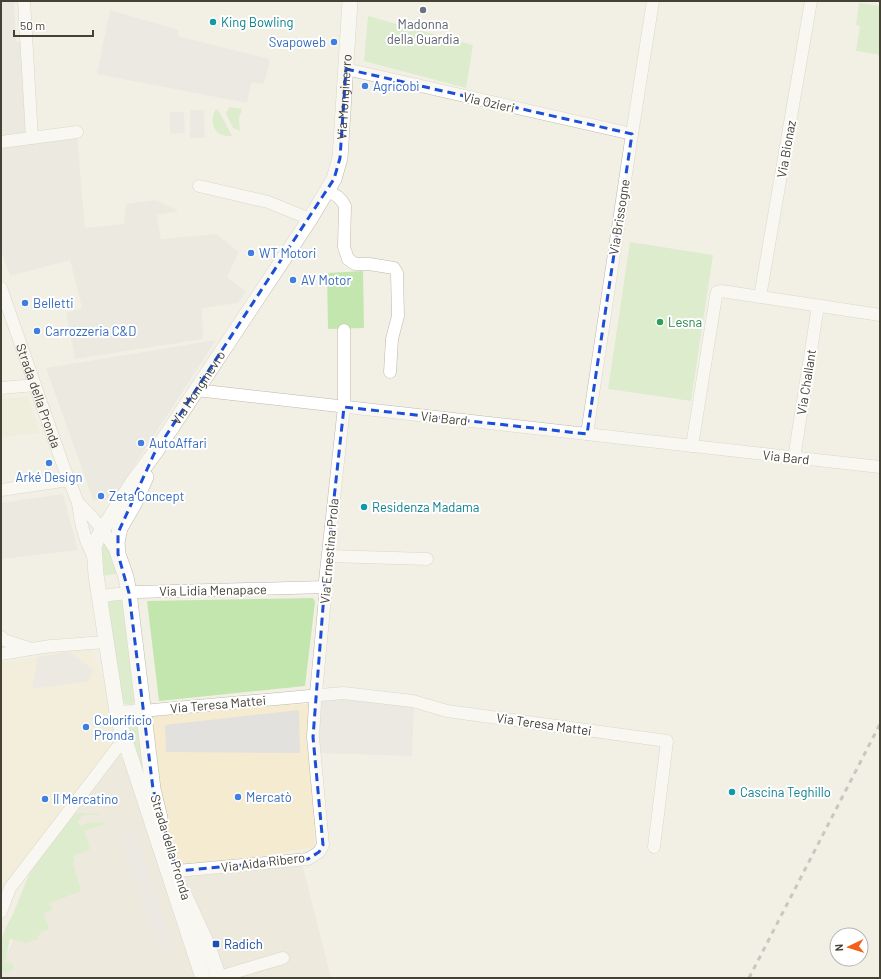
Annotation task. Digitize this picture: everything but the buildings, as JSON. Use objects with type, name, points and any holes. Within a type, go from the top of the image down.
[{"type":"street","points":[[24,1],[32,138]]},
{"type":"street","name":"Via Monginevro","points":[[94,559],[94,547],[103,529],[328,191],[334,179],[340,158],[350,1]]},
{"type":"street","name":"Via Brissogne","points":[[586,434],[653,1]]},
{"type":"street","name":"Via Bionaz","points":[[760,296],[811,1]]},
{"type":"street","name":"Via Ozieri","points":[[346,69],[632,134]]},
{"type":"street","points":[[1,142],[77,132]]},
{"type":"street","points":[[199,186],[268,202],[310,218]]},
{"type":"street","points":[[328,191],[343,200],[345,206],[344,248],[348,259],[355,264],[369,264],[394,268],[397,273],[398,316],[392,339],[390,372]]},
{"type":"street","name":"Strada della Pronda","points":[[1,288],[78,503],[86,540],[94,559],[117,712],[125,745],[200,944],[219,978]]},
{"type":"street","points":[[692,446],[717,292],[721,291],[760,296],[880,315]]},
{"type":"street","name":"Via Challant","points":[[794,458],[818,306]]},
{"type":"street","name":"Via Ernestina Prola","points":[[316,695],[326,588],[325,581],[344,408],[344,330]]},
{"type":"street","points":[[1,388],[35,385]]},
{"type":"street","name":"Via Bard","points":[[196,390],[344,408],[880,467]]},
{"type":"street","name":"Strada della Pronda","points":[[118,554],[118,533],[134,504],[154,454]]},
{"type":"street","points":[[1,490],[69,480]]},
{"type":"street","name":"Strada della Pronda","points":[[78,503],[103,529],[118,554],[126,577],[155,799],[161,824],[200,944],[203,978]]},
{"type":"street","points":[[90,514],[100,515],[114,512]]},
{"type":"street","points":[[328,556],[427,559]]},
{"type":"street","name":"Via Lidia Menapace","points":[[100,596],[129,593],[326,588]]},
{"type":"street","points":[[1,637],[4,640],[31,649]]},
{"type":"street","points":[[1,654],[51,646],[69,646],[106,642]]},
{"type":"street","name":"Via Teresa Mattei","points":[[144,711],[343,693],[413,700],[447,711],[667,741],[654,847]]},
{"type":"street","name":"Via Aida Ribero","points":[[177,871],[308,859],[319,852],[323,844],[314,753],[314,705],[316,695]]},
{"type":"street","points":[[117,712],[144,711]]},
{"type":"street","points":[[1,912],[6,887],[117,748],[125,745]]},
{"type":"street","points":[[219,978],[283,958]]},
{"type":"highlighted area","points":[[346,69],[632,134],[587,434],[344,407],[325,581],[313,737],[323,845],[319,852],[308,859],[177,871],[153,789],[129,593],[118,554],[118,533],[154,454],[334,179],[340,158]]},
{"type":"shaded area","points":[[1,1],[14,1],[16,41],[23,43],[30,135],[1,138]]},
{"type":"shaded area","points":[[110,10],[179,30],[178,36],[270,59],[264,84],[251,83],[247,103],[97,74]]},
{"type":"shaded area","points":[[190,110],[204,110],[205,138],[190,138]]},
{"type":"shaded area","points":[[170,112],[184,112],[185,133],[170,134]]},
{"type":"shaded area","points":[[77,135],[85,228],[124,224],[126,204],[156,200],[179,211],[157,215],[161,239],[216,234],[239,252],[227,277],[246,291],[238,303],[202,308],[203,339],[75,359],[66,313],[82,308],[70,260],[10,276],[1,250],[1,144]]},
{"type":"shaded area","points":[[216,340],[112,500],[93,500],[46,368]]},
{"type":"shaded area","points":[[28,397],[40,433],[1,437],[1,399]]},
{"type":"shaded area","points":[[63,494],[78,550],[1,559],[1,503]]},
{"type":"shaded area","points":[[89,644],[117,712],[309,704],[315,847],[177,871],[125,745],[10,888],[1,886],[1,662],[31,658]]},
{"type":"shaded area","points":[[70,652],[93,670],[89,681],[32,689],[38,657]]},
{"type":"shaded area","points":[[343,693],[414,707],[412,756],[314,753],[316,695]]},
{"type":"shaded area","points":[[299,710],[300,753],[166,752],[165,725]]},
{"type":"shaded area","points":[[117,748],[177,871],[301,859],[331,978],[1,978],[1,966],[61,837]]},
{"type":"shaded area","points":[[134,829],[172,946],[158,951],[119,835]]},
{"type":"green space","points":[[859,3],[880,6],[880,55],[856,51],[860,26],[856,25]]},
{"type":"green space","points":[[368,16],[473,45],[466,88],[364,61]]},
{"type":"green space","points":[[229,107],[242,109],[239,118],[240,131],[233,128],[226,114]]},
{"type":"green space","points":[[216,109],[220,113],[232,136],[222,135],[216,131],[213,124],[213,116]]},
{"type":"green space","name":"Lesna","points":[[630,242],[713,255],[691,401],[608,389]]},
{"type":"green space","points":[[363,271],[364,328],[328,329],[327,273]]},
{"type":"green space","points":[[104,537],[119,573],[103,576],[99,548]]},
{"type":"green space","points":[[119,598],[123,602],[137,700],[131,705],[125,704],[121,701],[106,608],[111,601]]},
{"type":"green space","points":[[313,598],[315,602],[305,686],[159,701],[147,601]]},
{"type":"green space","points":[[138,716],[147,787],[128,742],[126,717]]},
{"type":"green space","points":[[72,813],[100,814],[83,815],[77,822],[82,826],[97,822],[107,823],[84,831],[90,849],[73,856],[75,859],[73,863],[81,891],[50,903],[52,910],[44,913],[49,929],[40,932],[41,934],[37,936],[38,939],[26,943],[10,939],[5,962],[13,964],[13,970],[1,974],[1,942],[33,864]]},
{"type":"railway","points":[[749,978],[880,724]]},
{"type":"place","name":"Madonna della Guardia","points":[[423,10]]},
{"type":"place","name":"King Bowling","points":[[213,22]]},
{"type":"place","name":"Svapoweb","points":[[334,42]]},
{"type":"place","name":"Agricobì","points":[[365,86]]},
{"type":"place","name":"WT Motori","points":[[251,253]]},
{"type":"place","name":"AV Motor","points":[[293,280]]},
{"type":"place","name":"Belletti","points":[[25,303]]},
{"type":"place","name":"Lesna","points":[[660,322]]},
{"type":"place","name":"Carrozzeria C&D","points":[[37,331]]},
{"type":"place","name":"AutoAffari","points":[[141,443]]},
{"type":"place","name":"Arké Design","points":[[49,463]]},
{"type":"place","name":"Zeta Concept","points":[[101,496]]},
{"type":"place","name":"Residenza Madama","points":[[364,507]]},
{"type":"place","name":"Colorificio Pronda","points":[[86,727]]},
{"type":"place","name":"Cascina Teghillo","points":[[732,792]]},
{"type":"place","name":"Mercatò","points":[[238,797]]},
{"type":"place","name":"Il Mercatino","points":[[45,799]]},
{"type":"place","name":"Radich","points":[[216,944]]}]
